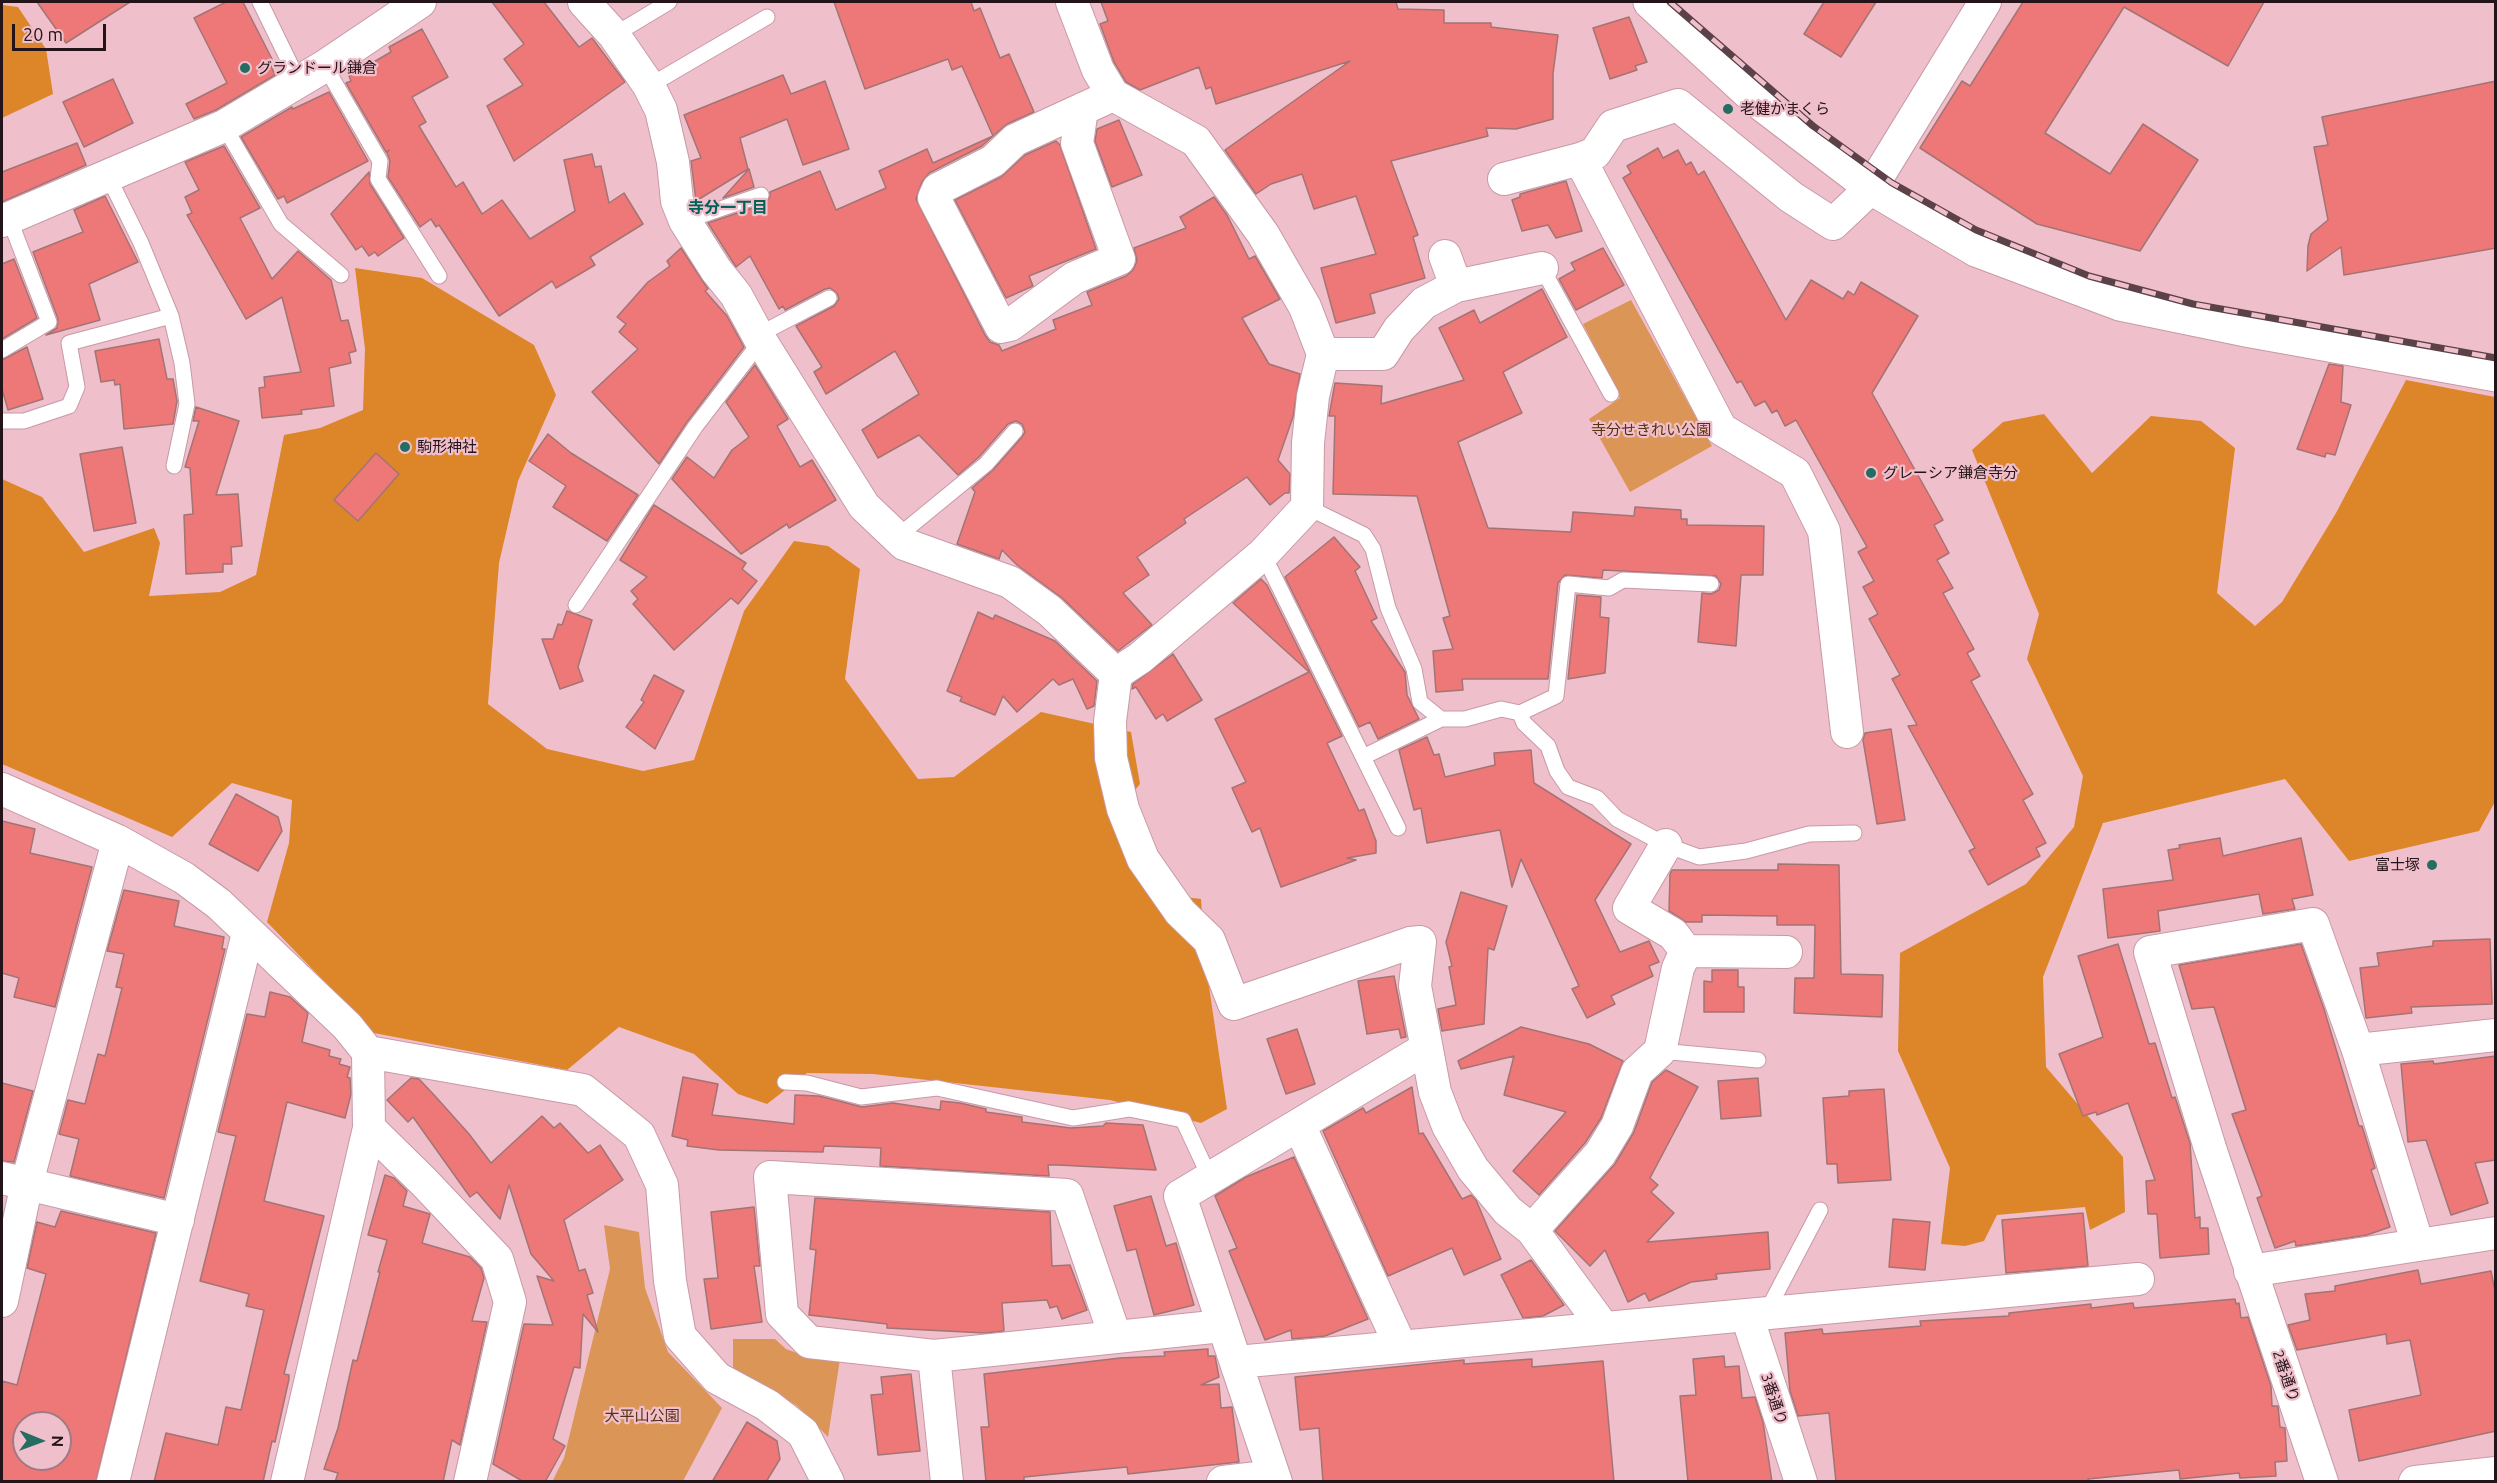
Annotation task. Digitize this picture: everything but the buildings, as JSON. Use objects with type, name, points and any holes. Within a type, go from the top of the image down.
[{"type":"street","points":[[5,220],[224,126],[326,66],[420,2]]},
{"type":"street","points":[[584,2],[614,35],[649,86],[661,110],[673,162],[677,201],[685,221],[716,270],[736,296],[759,338],[864,506],[904,544],[1010,582],[1050,611],[1116,674]]},
{"type":"street","points":[[1072,2],[1098,70],[1113,94],[1196,141],[1263,234],[1305,307],[1323,354],[1313,396],[1308,444],[1308,507],[1263,554],[1140,658],[1116,674],[1110,721],[1111,758],[1123,809],[1143,859],[1180,912],[1209,940],[1234,1004],[1410,943],[1420,942],[1415,986],[1425,1050],[1435,1092],[1448,1126],[1473,1168],[1508,1210],[1532,1230],[1603,1327]]},
{"type":"street","points":[[1650,2],[1760,103],[1871,188],[1976,250],[2120,304],[2263,334],[2496,375]]},
{"type":"street","points":[[1504,179],[1595,153],[1613,126],[1678,105],[1791,197],[1833,224],[1871,188],[1985,2]]},
{"type":"street","points":[[1082,109],[1077,143],[1119,260],[1074,278],[1010,325],[1001,327],[934,198],[938,189],[993,161],[1015,140],[1113,94]]},
{"type":"street","points":[[1580,159],[1721,429],[1794,473],[1824,531],[1847,732]]},
{"type":"street","points":[[1444,256],[1456,286]]},
{"type":"street","points":[[1323,354],[1383,354],[1398,329],[1424,303],[1456,286],[1542,268]]},
{"type":"street","points":[[2,789],[118,841],[184,878],[219,904],[347,1026],[368,1052],[369,1128],[287,1482]]},
{"type":"street","points":[[2,1301],[14,1180],[118,841]]},
{"type":"street","points":[[1666,845],[1629,908],[1673,934],[1686,951]]},
{"type":"street","name":"2番通り","points":[[2322,1482],[2250,1271],[2150,952],[2313,924],[2358,1050]]},
{"type":"street","points":[[113,1482],[248,933]]},
{"type":"street","points":[[1532,1230],[1600,1154],[1617,1126],[1637,1072],[1660,1051],[1678,968],[1686,951]]},
{"type":"street","points":[[1686,951],[1786,952]]},
{"type":"street","points":[[2418,1245],[2358,1050],[2496,1035]]},
{"type":"street","points":[[1223,1482],[1275,1479],[1180,1196],[1300,1127],[1425,1050]]},
{"type":"street","points":[[368,1052],[583,1090],[639,1135],[662,1185],[670,1281],[680,1336],[717,1377],[767,1405],[803,1433],[828,1482]]},
{"type":"street","points":[[1300,1127],[1400,1345]]},
{"type":"street","points":[[369,1128],[497,1259],[510,1302],[470,1482]]},
{"type":"street","points":[[1115,1336],[1067,1195],[770,1177],[782,1314],[809,1342],[934,1356],[1222,1326]]},
{"type":"street","points":[[14,1180],[178,1220]]},
{"type":"street","points":[[2250,1271],[2496,1233]]},
{"type":"street","points":[[1237,1362],[1400,1345],[1757,1315],[2138,1279]]},
{"type":"street","name":"3番通り","points":[[1757,1315],[1801,1482]]},
{"type":"street","points":[[934,1356],[947,1482]]},
{"type":"street","points":[[2415,1482],[2489,1477]]},
{"type":"lane","points":[[260,2],[299,82]]},
{"type":"lane","points":[[614,35],[669,2]]},
{"type":"lane","points":[[649,86],[767,17]]},
{"type":"lane","points":[[326,66],[380,161],[378,179],[439,276]]},
{"type":"lane","points":[[224,126],[281,224],[341,275]]},
{"type":"lane","points":[[108,176],[141,243],[171,316],[182,363],[187,404],[174,466]]},
{"type":"lane","points":[[685,221],[761,195]]},
{"type":"lane","points":[[2,350],[49,322],[5,220]]},
{"type":"lane","points":[[1542,268],[1611,394]]},
{"type":"lane","points":[[576,605],[694,427],[759,338],[829,297]]},
{"type":"lane","points":[[2,422],[24,421],[69,406],[77,387],[69,343],[171,316]]},
{"type":"lane","points":[[897,537],[986,464],[1015,431]]},
{"type":"lane","points":[[1308,507],[1364,535],[1373,549],[1388,608],[1414,669],[1420,702],[1441,719]]},
{"type":"lane","points":[[1263,554],[1398,828]]},
{"type":"lane","points":[[1363,757],[1441,719],[1465,719],[1501,709],[1520,713],[1556,696],[1568,584],[1609,588],[1623,580],[1711,584]]},
{"type":"lane","points":[[1520,713],[1524,723],[1548,746],[1557,771],[1568,787],[1597,798],[1617,819],[1666,845],[1699,857],[1746,852],[1809,834],[1854,833]]},
{"type":"lane","points":[[1660,1051],[1758,1060]]},
{"type":"lane","points":[[785,1082],[807,1083],[861,1097],[937,1088],[1063,1117],[1081,1118],[1129,1109],[1183,1120],[1210,1178]]},
{"type":"lane","points":[[1757,1315],[1820,1210]]},
{"type":"green space","name":"寺分せきれい公園","points":[[1631,300],[1712,446],[1630,492],[1589,419],[1620,398],[1583,324]]},
{"type":"green space","name":"大平山公園","points":[[604,1225],[639,1232],[645,1288],[668,1352],[722,1408],[683,1481],[552,1482],[564,1458],[610,1269]]},
{"type":"green space","points":[[733,1339],[775,1339],[786,1349],[805,1356],[840,1359],[828,1437],[796,1405],[733,1370]]},
{"type":"shaded area","points":[[2,5],[18,7],[46,49],[53,94],[2,118]]},
{"type":"shaded area","points":[[355,268],[422,278],[534,345],[556,395],[518,481],[499,563],[488,704],[547,749],[643,771],[694,760],[744,611],[794,541],[828,546],[860,569],[845,679],[918,779],[954,777],[1041,712],[1131,732],[1140,784],[1116,813],[1145,892],[1201,899],[1205,959],[1227,1109],[1201,1123],[1110,1100],[873,1074],[807,1073],[767,1104],[738,1094],[694,1054],[619,1027],[567,1070],[374,1033],[267,922],[289,843],[292,800],[232,783],[172,837],[2,764],[2,479],[42,497],[84,552],[154,528],[160,543],[149,596],[220,592],[256,575],[284,435],[320,428],[363,410],[365,349]]},
{"type":"shaded area","points":[[2406,380],[2495,397],[2496,800],[2479,831],[2349,861],[2285,779],[2103,823],[2043,977],[2046,1067],[2123,1157],[2125,1212],[2090,1230],[2085,1207],[1997,1215],[1984,1241],[1965,1246],[1941,1244],[1950,1168],[1898,1051],[1900,953],[2026,884],[2074,827],[2083,776],[2027,659],[2039,614],[1972,450],[2003,422],[2044,414],[2092,473],[2151,416],[2201,421],[2235,448],[2217,593],[2255,626],[2282,602],[2336,513]]},
{"type":"railway","points":[[1670,2],[1813,126],[1892,183],[1976,230],[2089,276],[2193,304],[2496,358]]},
{"type":"place","name":"グランドール鎌倉","points":[[245,68]]},
{"type":"place","name":"老健かまくら","points":[[1728,109]]},
{"type":"place","name":"駒形神社","points":[[405,447]]},
{"type":"place","name":"グレーシア鎌倉寺分","points":[[1871,473]]},
{"type":"place","name":"富士塚","points":[[2432,865]]},
{"type":"district","name":"寺分一丁目","points":[[728,208]]}]
